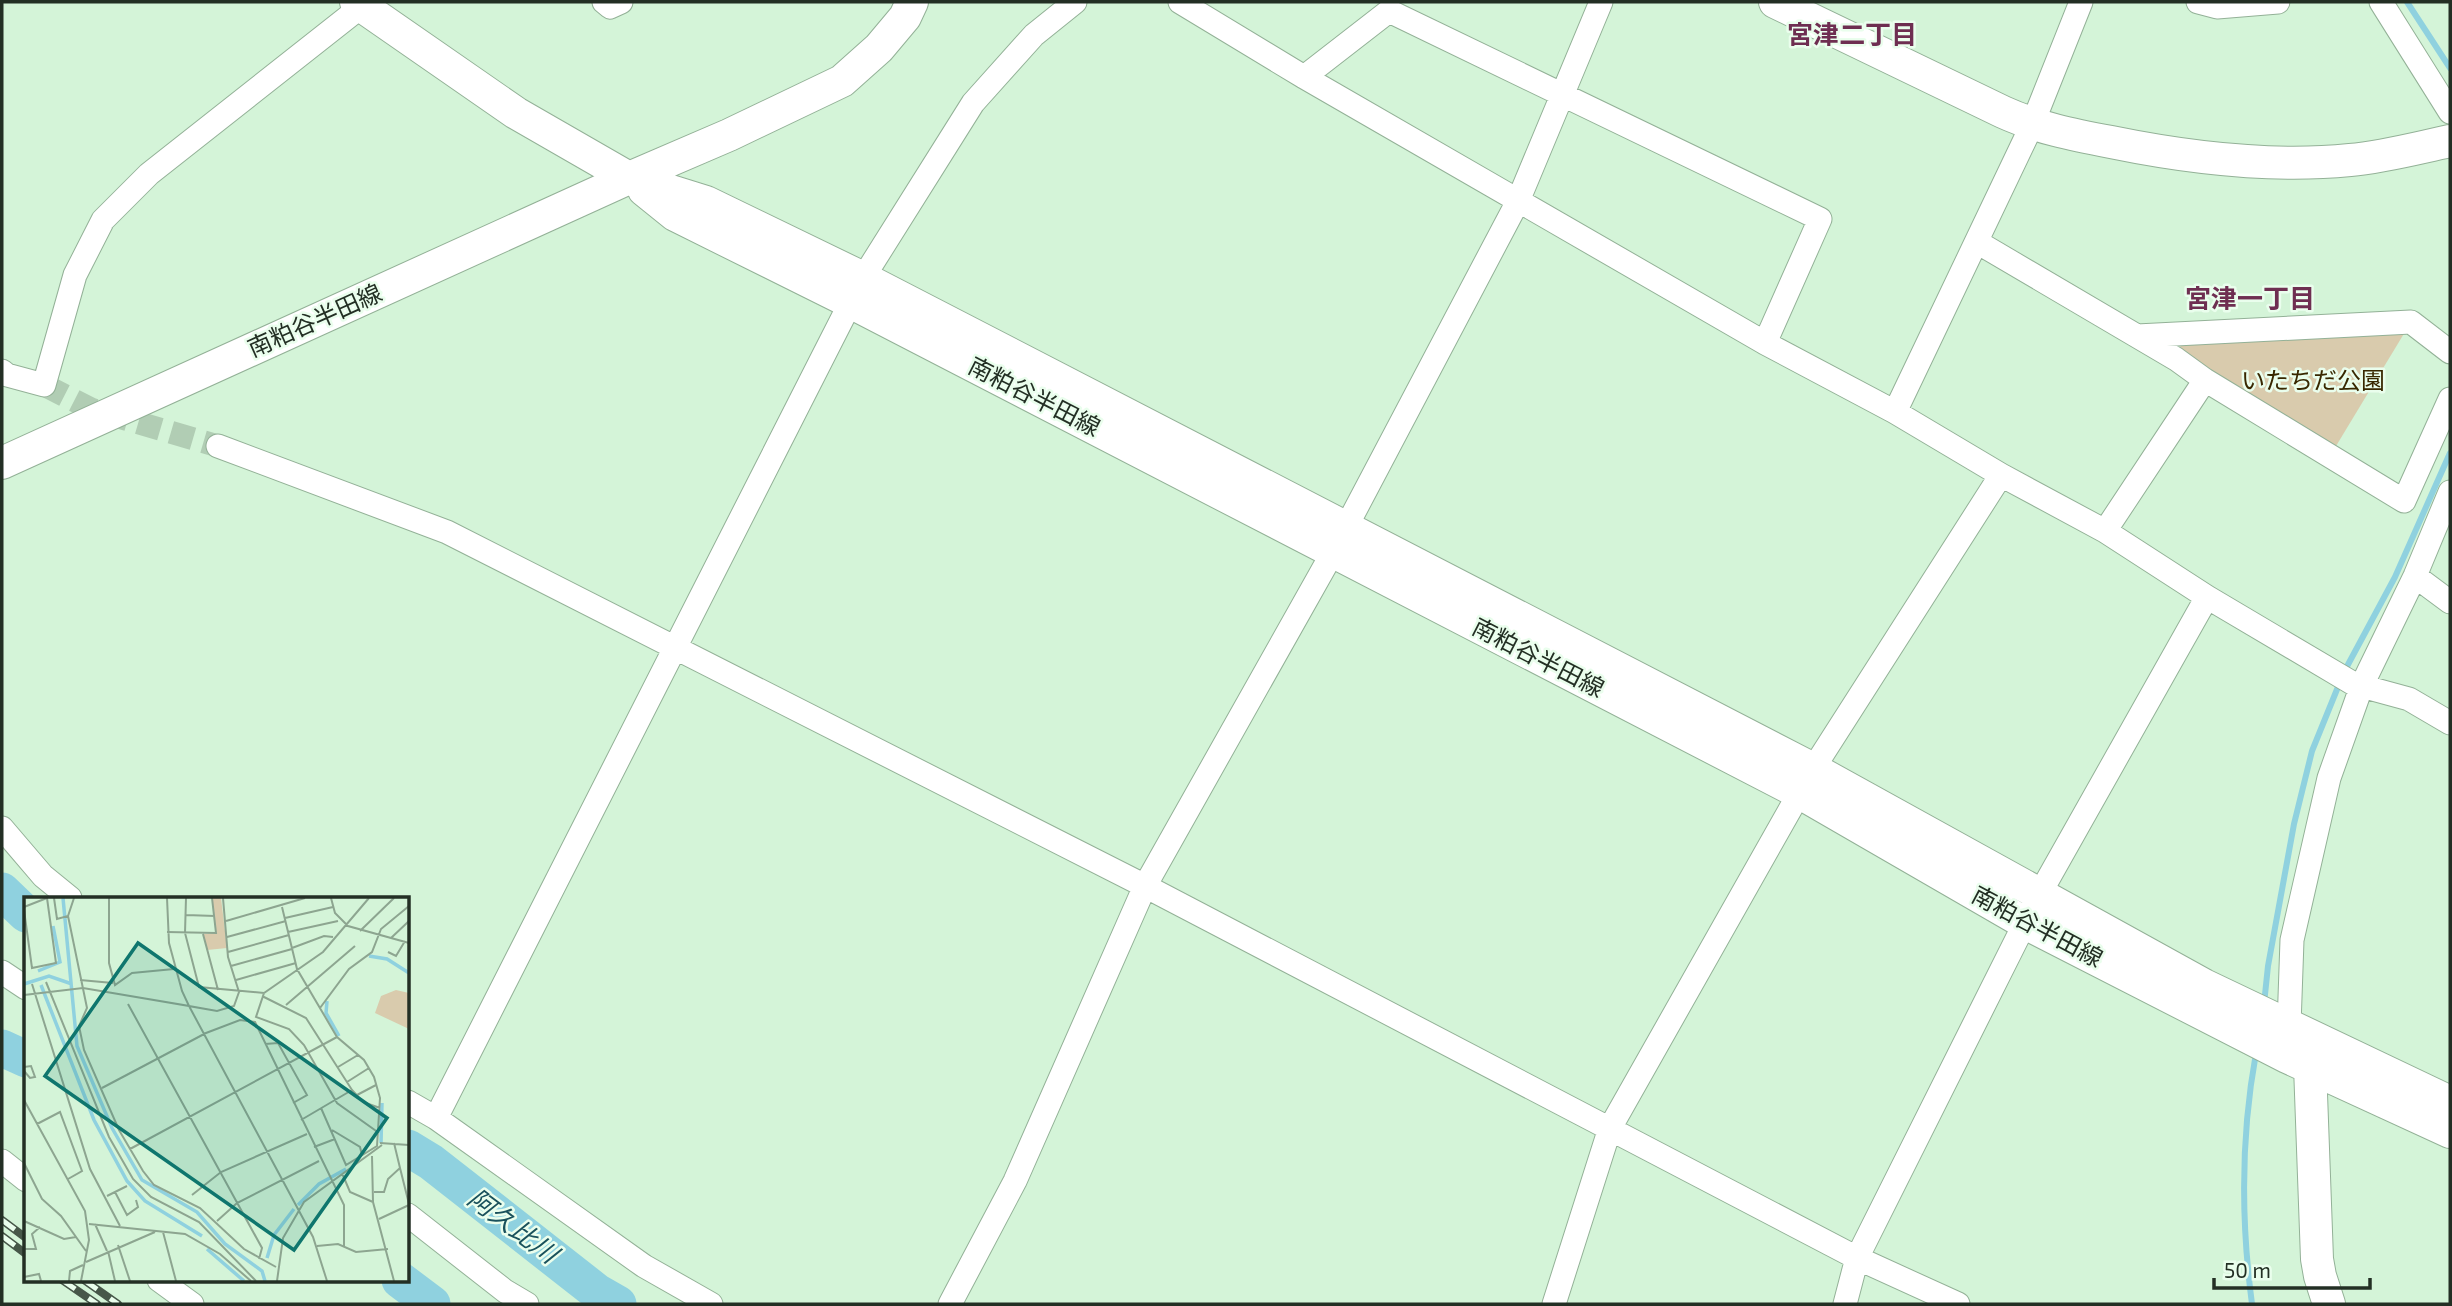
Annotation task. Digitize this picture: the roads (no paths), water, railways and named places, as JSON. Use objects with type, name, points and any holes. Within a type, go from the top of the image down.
[{"type":"main road","points":[[359,4],[516,113],[629,178],[729,135],[842,81],[879,48],[905,17],[912,2]]},
{"type":"main road","points":[[1775,2],[2032,125],[2144,149],[2225,160],[2282,162],[2351,160],[2450,141]]},
{"type":"main road","name":"南粕谷半田線","points":[[2,463],[629,178],[675,215],[856,290],[1807,781],[2039,895],[2299,1061],[2450,1132]]},
{"type":"main road","name":"南粕谷半田線","points":[[1807,781],[2025,923],[2198,997],[2289,1026],[2450,1102]]},
{"type":"main road","points":[[2299,1061],[2317,1259],[2329,1304]]},
{"type":"street","points":[[604,2],[610,7],[621,2]]},
{"type":"street","points":[[436,1118],[856,290],[973,103],[1034,35],[1075,2]]},
{"type":"street","points":[[1180,2],[1304,77],[1765,343],[1895,412],[2001,475],[2105,531],[2207,597],[2329,670],[2358,684],[2409,699],[2450,723]]},
{"type":"street","points":[[950,1304],[1015,1181],[1145,886],[1339,540],[1518,201],[1601,2]]},
{"type":"street","points":[[1895,412],[2032,125],[2081,2]]},
{"type":"street","points":[[2198,2],[2217,7],[2278,2]]},
{"type":"street","points":[[2381,2],[2450,112]]},
{"type":"street","points":[[8,379],[44,385],[75,275],[103,220],[149,174],[359,4]]},
{"type":"street","points":[[1304,77],[1389,11],[1820,219],[1765,343]]},
{"type":"street","points":[[1977,242],[2176,359],[2205,380],[2403,501],[2450,399]]},
{"type":"street","points":[[2137,336],[2411,322],[2450,352]]},
{"type":"street","points":[[2105,531],[2205,380]]},
{"type":"street","points":[[218,446],[447,532],[1145,886],[1857,1258],[1958,1304]]},
{"type":"street","points":[[1554,1304],[1610,1128],[1807,781],[2001,475]]},
{"type":"street","points":[[2299,1061],[2289,1026],[2292,940],[2329,778],[2358,684],[2415,576],[2450,492]]},
{"type":"street","points":[[2415,576],[2450,602]]},
{"type":"street","points":[[1845,1304],[1857,1258],[2039,895],[2207,597]]},
{"type":"street","points":[[2,828],[43,876],[70,897]]},
{"type":"street","points":[[2,972],[24,987]]},
{"type":"street","points":[[410,1103],[436,1118],[644,1266],[711,1304]]},
{"type":"street","points":[[2,1161],[24,1178]]},
{"type":"street","points":[[410,1217],[527,1304]]},
{"type":"street","points":[[162,1282],[192,1304]]},
{"type":"waterway","points":[[2407,2],[2450,68]]},
{"type":"waterway","points":[[2344,672],[2395,577],[2450,453]]},
{"type":"waterway","points":[[2264,1004],[2268,966],[2294,824],[2312,751],[2340,682]]},
{"type":"waterway","name":"阿久比川","points":[[2,891],[24,912]]},
{"type":"waterway","points":[[2,1048],[24,1058]]},
{"type":"waterway","points":[[2252,1304],[2244,1178],[2256,1053]]},
{"type":"waterway","name":"阿久比川","points":[[410,1149],[431,1162],[597,1292],[618,1304]]},
{"type":"waterway","points":[[403,1282],[432,1304]]},
{"type":"tunnel","points":[[44,385],[91,409],[218,446]]},
{"type":"railway","points":[[2,1220],[24,1236]]},
{"type":"railway","points":[[2,1236],[24,1252]]},
{"type":"railway","points":[[65,1282],[97,1304]]},
{"type":"railway","points":[[87,1282],[118,1304]]},
{"type":"district","name":"宮津二丁目","points":[[1852,35]]},
{"type":"district","name":"宮津一丁目","points":[[2250,299]]},
{"type":"park label","name":"いたちだ公園","points":[[2313,381]]}]
